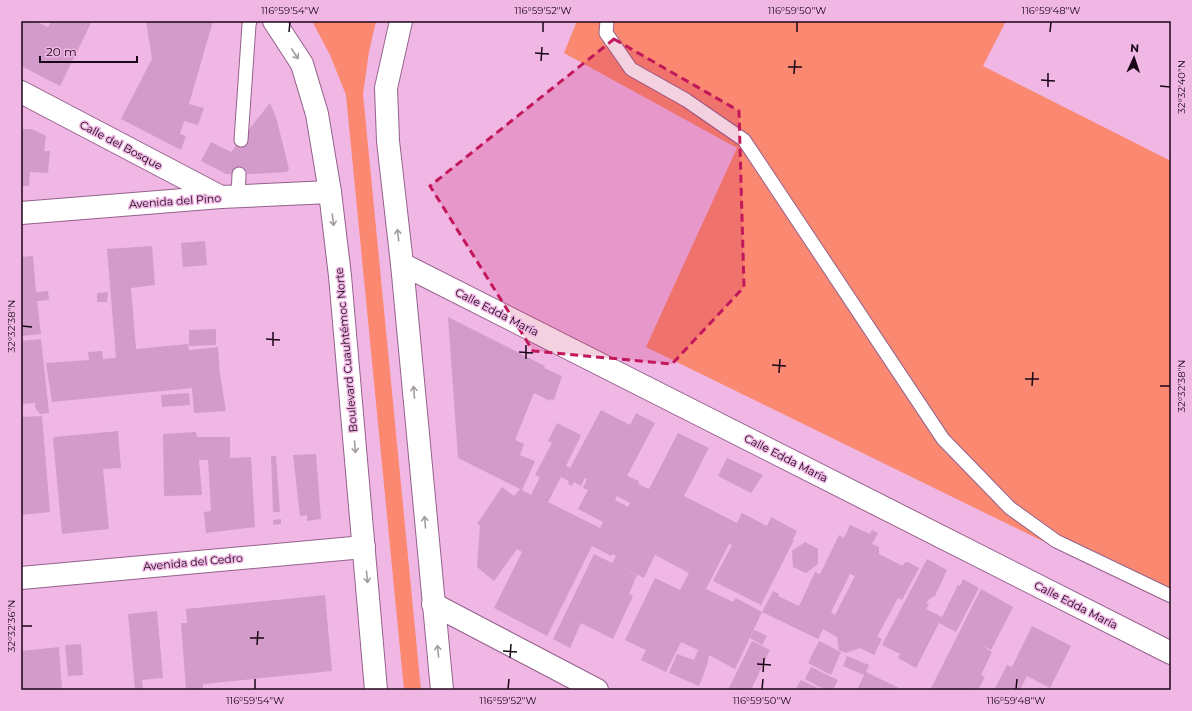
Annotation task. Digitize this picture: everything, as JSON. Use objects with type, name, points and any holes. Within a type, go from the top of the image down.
[{"type":"street","name":"Boulevard Cuauhtémoc Norte","points":[[274,21],[302,64],[317,114],[330,192],[340,276],[376,690]]},
{"type":"street","points":[[401,21],[386,88],[388,141],[402,264],[442,690]]},
{"type":"street","name":"Calle del Bosque","points":[[21,92],[229,197]]},
{"type":"street","name":"Avenida del Pino","points":[[21,213],[229,197],[330,192]]},
{"type":"street","name":"Calle Edda María","points":[[402,264],[1171,653]]},
{"type":"street","name":"Avenida del Cedro","points":[[21,578],[364,547]]},
{"type":"street","points":[[433,604],[597,690]]},
{"type":"lane","points":[[241,140],[250,21]]},
{"type":"lane","points":[[607,21],[606,33],[631,69],[686,100],[744,140],[943,439],[1005,503],[1056,542],[1171,596]]},
{"type":"lane","points":[[229,197],[239,174]]},
{"type":"highlighted area","points":[[614,39],[739,111],[744,287],[672,364],[533,351],[430,186]]},
{"type":"shaded area","points":[[312,21],[376,21],[369,52],[363,94],[421,690],[404,690],[346,95],[330,55]]},
{"type":"shaded area","points":[[577,21],[1006,21],[983,66],[1171,161],[1171,604],[646,347],[737,148],[564,53]]},
{"type":"building","points":[[21,21],[35,21],[48,27],[51,21],[92,21],[60,86],[21,66]]},
{"type":"building","points":[[146,21],[213,21],[189,104],[204,108],[198,125],[184,121],[180,134],[186,136],[181,150],[121,119],[152,59]]},
{"type":"building","points":[[270,103],[276,117],[289,169],[287,172],[226,174],[201,161],[211,142],[231,152]]},
{"type":"building","points":[[21,129],[32,129],[46,136],[44,151],[50,151],[48,173],[30,172],[29,186],[21,186]]},
{"type":"building","points":[[205,241],[207,265],[183,267],[181,243]]},
{"type":"building","points":[[152,246],[155,285],[131,288],[136,349],[188,344],[189,350],[218,347],[220,374],[226,411],[194,413],[192,388],[52,402],[46,363],[89,360],[88,352],[102,351],[103,359],[116,358],[107,249]]},
{"type":"building","points":[[33,256],[36,292],[48,291],[49,300],[37,301],[41,334],[21,336],[21,257]]},
{"type":"building","points":[[108,292],[107,302],[97,302],[97,293]]},
{"type":"building","points":[[448,317],[562,376],[554,400],[551,399],[550,401],[534,393],[515,440],[524,444],[520,455],[535,461],[522,490],[531,495],[540,477],[535,475],[552,443],[548,441],[557,423],[581,435],[566,466],[570,468],[601,410],[630,425],[636,413],[655,423],[627,476],[639,481],[638,484],[649,489],[678,433],[709,448],[684,496],[737,523],[742,513],[767,526],[771,517],[797,531],[793,539],[794,540],[761,605],[713,581],[732,545],[729,544],[706,589],[733,602],[736,598],[762,612],[735,669],[709,655],[699,686],[669,673],[677,654],[694,660],[698,650],[681,642],[666,672],[641,660],[646,650],[625,640],[655,578],[680,590],[689,573],[655,555],[644,578],[618,565],[637,575],[629,594],[633,596],[613,639],[581,623],[570,648],[553,639],[594,554],[612,563],[616,556],[612,554],[611,556],[592,546],[547,636],[494,608],[522,552],[517,549],[494,581],[477,567],[480,525],[477,524],[502,487],[514,496],[520,489],[458,458]],"holes":[[[561,477],[569,481],[568,484],[572,486],[574,482],[581,486],[585,478],[587,479],[583,488],[588,490],[578,509],[603,522],[600,528],[548,502]],[[617,496],[630,503],[628,507],[615,500]]]},
{"type":"building","points":[[216,329],[216,345],[189,346],[189,330]]},
{"type":"building","points":[[41,339],[49,413],[40,414],[35,408],[35,403],[21,404],[21,341]]},
{"type":"building","points":[[189,393],[190,405],[162,407],[161,395]]},
{"type":"building","points":[[42,416],[50,512],[21,515],[21,417]]},
{"type":"building","points":[[118,431],[121,468],[103,469],[109,529],[62,534],[54,437]]},
{"type":"building","points":[[196,432],[197,437],[230,437],[230,458],[251,457],[255,527],[206,533],[204,512],[211,511],[208,460],[199,460],[202,495],[164,496],[163,434]]},
{"type":"building","points":[[316,454],[321,519],[307,521],[307,515],[300,516],[293,455]]},
{"type":"building","points":[[271,456],[276,456],[280,512],[273,512]]},
{"type":"building","points":[[727,458],[763,475],[751,493],[718,476]]},
{"type":"building","points":[[281,519],[281,524],[273,525],[273,520]]},
{"type":"building","points":[[850,525],[870,534],[872,530],[878,533],[872,544],[879,547],[879,554],[903,566],[904,563],[908,562],[919,568],[902,600],[898,598],[877,637],[882,639],[874,655],[860,648],[846,653],[839,650],[837,637],[823,629],[818,639],[762,612],[773,591],[779,594],[778,596],[799,606],[815,572],[820,574],[839,535],[844,538]],"holes":[[[850,574],[855,576],[835,615],[831,612]]]},
{"type":"building","points":[[805,542],[818,549],[818,564],[806,573],[793,567],[792,551]]},
{"type":"building","points":[[927,559],[947,570],[935,596],[926,603],[929,604],[926,609],[942,617],[958,585],[960,586],[963,579],[979,588],[956,632],[939,623],[916,668],[898,658],[900,654],[882,645]]},
{"type":"building","points":[[981,589],[1013,607],[991,650],[979,644],[992,652],[981,675],[985,677],[978,690],[973,688],[972,690],[930,690]]},
{"type":"building","points":[[325,595],[332,671],[203,684],[203,690],[186,690],[181,623],[187,623],[186,609]]},
{"type":"building","points":[[157,611],[163,678],[142,680],[143,690],[135,690],[128,614]]},
{"type":"building","points":[[1032,626],[1071,646],[1050,688],[1027,676],[1020,690],[994,690],[1007,665],[1012,667]]},
{"type":"building","points":[[754,630],[767,636],[762,645],[750,638]]},
{"type":"building","points":[[752,641],[770,650],[751,690],[728,690]]},
{"type":"building","points":[[819,641],[841,652],[831,675],[808,663]]},
{"type":"building","points":[[81,644],[83,675],[68,676],[65,645]]},
{"type":"building","points":[[59,647],[62,690],[21,690],[21,651]]},
{"type":"building","points":[[847,656],[869,665],[866,672],[903,690],[857,690],[864,675],[843,666]]},
{"type":"building","points":[[811,667],[838,680],[833,690],[825,690],[805,679]]},
{"type":"building","points":[[801,680],[822,690],[795,690]]}]
